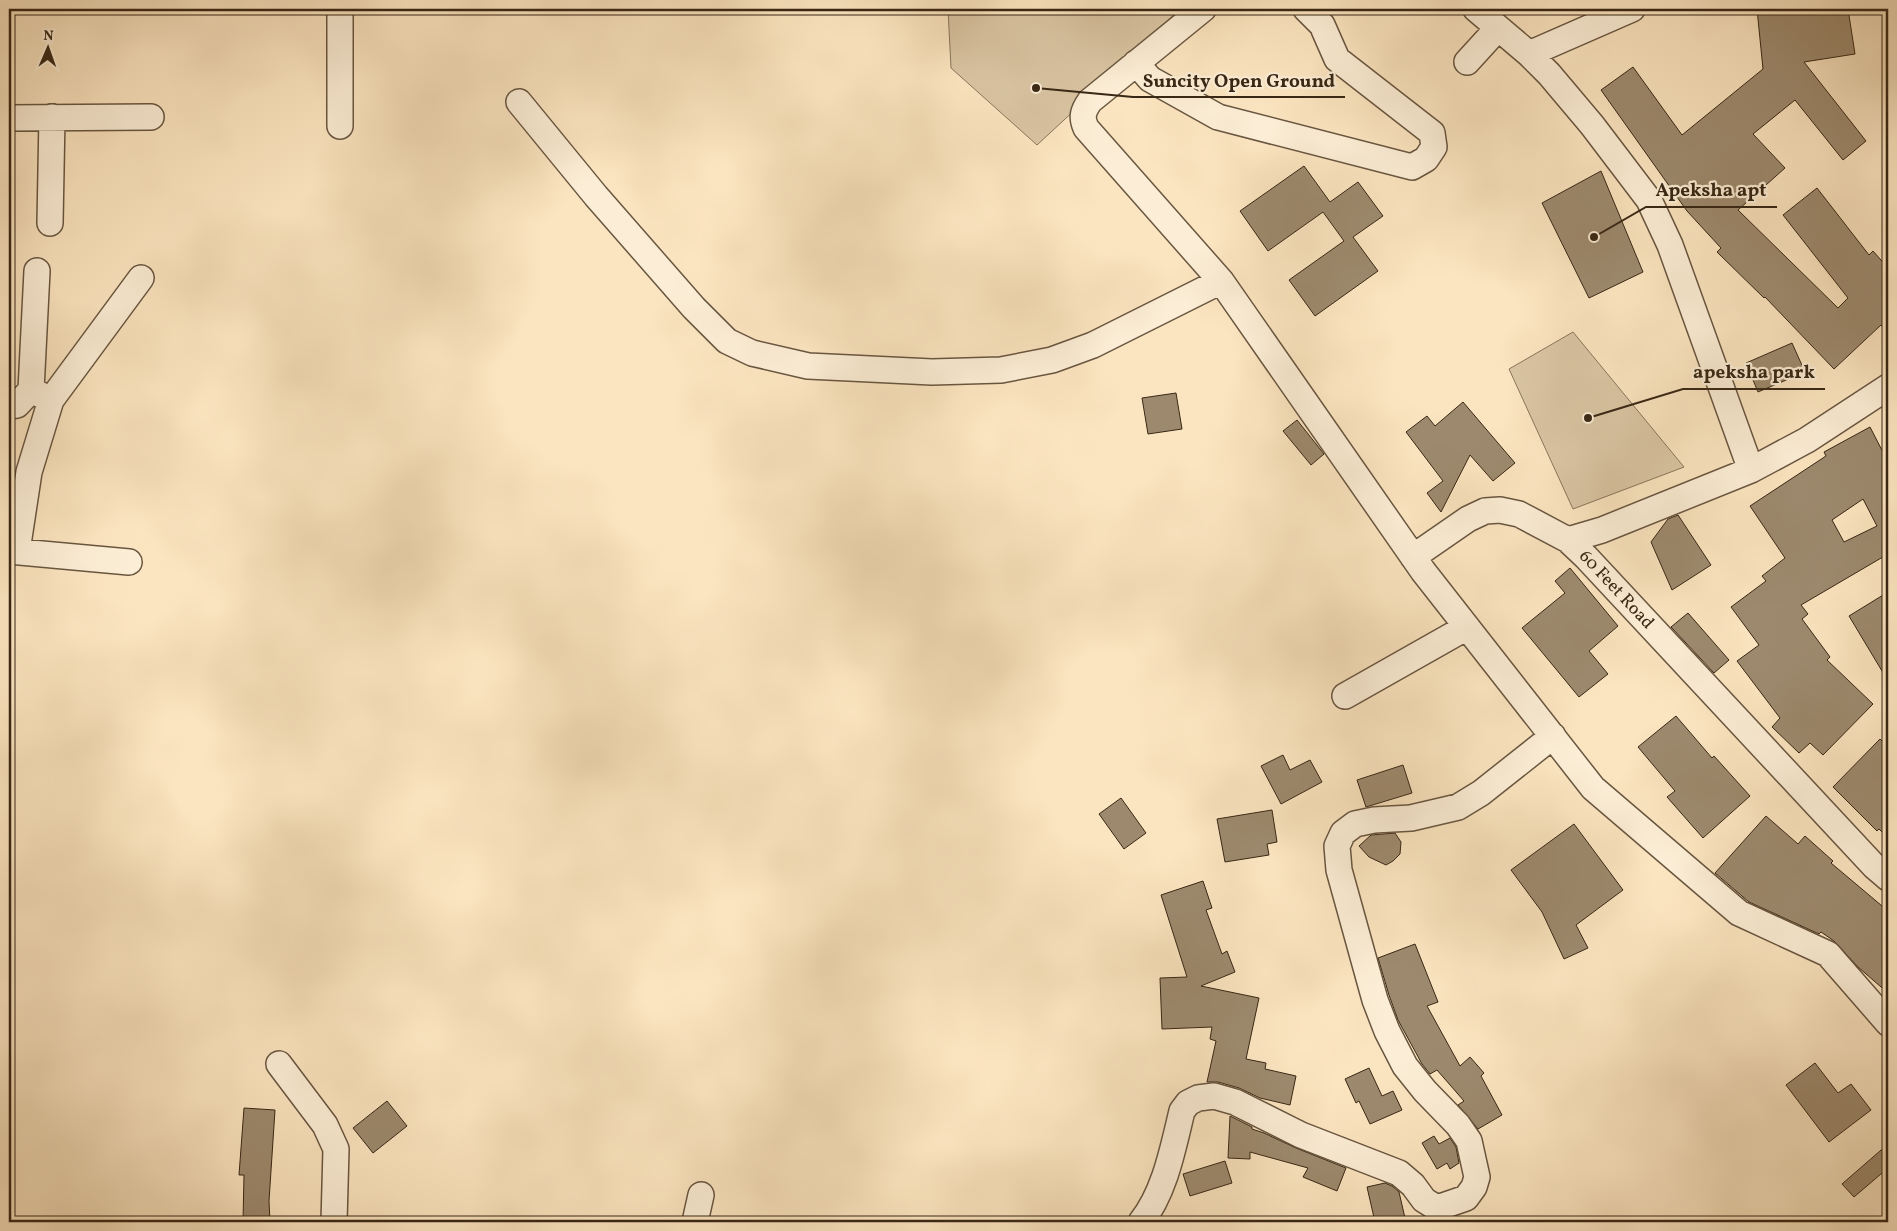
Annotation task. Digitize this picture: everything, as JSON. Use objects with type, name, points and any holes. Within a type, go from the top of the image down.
[{"type":"street","points":[[340,9],[340,126]]},
{"type":"street","points":[[1203,9],[1090,101],[1083,111],[1083,120],[1086,128],[1221,281],[1413,557],[1592,788],[1738,913],[1828,954],[1888,1022]]},
{"type":"street","points":[[1136,63],[1150,79],[1218,117],[1412,167],[1426,159],[1434,147],[1432,134],[1338,59],[1322,25],[1306,9]]},
{"type":"street","points":[[1476,9],[1529,54],[1592,125],[1649,200],[1670,245],[1751,470]]},
{"type":"street","points":[[1529,54],[1632,9]]},
{"type":"street","points":[[1468,62],[1498,28]]},
{"type":"street","points":[[519,102],[596,196],[694,308],[728,341],[752,353],[808,366],[932,372],[1001,370],[1052,360],[1093,345],[1221,281]]},
{"type":"street","points":[[50,223],[52,117]]},
{"type":"street","points":[[9,118],[151,117]]},
{"type":"street","points":[[37,271],[41,395],[19,471],[13,551],[129,562]]},
{"type":"street","points":[[9,406],[17,405],[41,395],[141,278]]},
{"type":"street","name":"60 Feet Road","points":[[1568,540],[1602,530],[1751,470],[1807,440],[1888,388]]},
{"type":"street","points":[[1413,557],[1468,519],[1485,511],[1500,510],[1519,514],[1568,540]]},
{"type":"street","name":"60 Feet Road","points":[[1568,540],[1874,866],[1888,878]]},
{"type":"street","points":[[1345,696],[1467,627]]},
{"type":"street","points":[[1141,1222],[1149,1212],[1167,1168],[1182,1111],[1188,1103],[1198,1098],[1214,1096],[1235,1102],[1301,1135],[1399,1174],[1413,1185],[1424,1200],[1432,1205],[1440,1207],[1466,1198],[1474,1188],[1477,1177],[1469,1141],[1458,1125],[1405,1066],[1387,1031],[1375,1000],[1339,870],[1338,846],[1343,833],[1355,824],[1374,820],[1411,818],[1458,807],[1480,793],[1553,736]]},
{"type":"street","points":[[279,1064],[325,1125],[336,1149],[334,1222]]},
{"type":"street","points":[[695,1222],[701,1195]]},
{"type":"shaded area","points":[[948,9],[1180,9],[1037,145],[951,68]]},
{"type":"shaded area","points":[[1573,332],[1684,467],[1573,509],[1509,369]]},
{"type":"building","points":[[1757,9],[1848,9],[1855,54],[1804,62],[1866,141],[1843,160],[1795,100],[1753,134],[1785,168],[1738,210],[1838,308],[1848,298],[1783,215],[1817,188],[1869,255],[1873,251],[1888,268],[1888,333],[1881,325],[1834,369],[1765,297],[1717,252],[1721,248],[1687,211],[1601,90],[1633,67],[1682,135],[1763,69]]},
{"type":"building","points":[[1304,166],[1330,202],[1358,182],[1383,216],[1353,237],[1378,271],[1315,316],[1289,280],[1344,241],[1323,212],[1268,251],[1240,211]]},
{"type":"building","points":[[1601,171],[1643,272],[1589,298],[1542,203]]},
{"type":"building","points":[[1792,343],[1805,372],[1758,392],[1746,363]]},
{"type":"building","points":[[1176,393],[1182,429],[1148,434],[1142,398]]},
{"type":"building","points":[[1463,402],[1515,463],[1493,481],[1470,455],[1441,512],[1427,493],[1443,481],[1406,432],[1427,416],[1435,426]]},
{"type":"building","points":[[1297,420],[1324,454],[1311,465],[1283,431]]},
{"type":"building","points":[[1870,427],[1888,462],[1882,467],[1888,479],[1888,554],[1801,605],[1808,614],[1802,619],[1830,657],[1827,660],[1873,704],[1823,755],[1810,743],[1799,753],[1772,727],[1780,718],[1737,661],[1759,645],[1731,607],[1766,581],[1762,576],[1785,558],[1750,506],[1826,456],[1824,452]],"holes":[[[1863,499],[1877,526],[1844,542],[1832,520]]]},
{"type":"building","points":[[1678,515],[1711,565],[1672,590],[1651,542],[1668,519]]},
{"type":"building","points":[[1570,568],[1618,626],[1589,651],[1608,674],[1579,697],[1522,628],[1565,593],[1555,581]]},
{"type":"building","points":[[1888,592],[1888,643],[1883,647],[1888,656],[1888,681],[1849,616]]},
{"type":"building","points":[[1688,613],[1729,660],[1714,673],[1671,627]]},
{"type":"building","points":[[1676,716],[1712,758],[1714,756],[1750,796],[1703,838],[1667,797],[1675,791],[1638,747]]},
{"type":"building","points":[[1880,739],[1888,747],[1888,838],[1879,829],[1877,831],[1833,787]]},
{"type":"building","points":[[1283,755],[1290,770],[1310,760],[1322,782],[1281,804],[1261,766]]},
{"type":"building","points":[[1403,765],[1412,793],[1366,807],[1357,780]]},
{"type":"building","points":[[1121,798],[1146,833],[1124,849],[1099,814]]},
{"type":"building","points":[[1272,810],[1277,842],[1267,844],[1269,855],[1225,862],[1217,819]]},
{"type":"building","points":[[1766,816],[1798,844],[1805,836],[1833,861],[1831,863],[1888,911],[1888,993],[1858,967],[1834,941],[1821,932],[1819,934],[1749,902],[1715,873]]},
{"type":"building","points":[[1574,824],[1623,890],[1576,925],[1588,948],[1564,959],[1542,912],[1511,870]]},
{"type":"building","points":[[1395,833],[1401,842],[1400,854],[1386,865],[1369,857],[1359,846],[1371,835]]},
{"type":"building","points":[[1203,881],[1212,908],[1206,910],[1222,954],[1227,951],[1235,972],[1201,986],[1259,998],[1246,1059],[1266,1063],[1265,1069],[1296,1076],[1290,1105],[1260,1098],[1239,1088],[1218,1082],[1207,1082],[1216,1041],[1210,1039],[1212,1027],[1162,1029],[1160,978],[1187,977],[1161,895]]},
{"type":"building","points":[[1415,944],[1438,1002],[1427,1006],[1460,1066],[1470,1057],[1484,1073],[1481,1076],[1502,1115],[1478,1129],[1458,1105],[1464,1101],[1437,1070],[1430,1074],[1422,1064],[1398,1020],[1389,995],[1378,958]]},
{"type":"building","points":[[1815,1063],[1838,1093],[1851,1084],[1871,1110],[1829,1142],[1786,1085]]},
{"type":"building","points":[[1369,1068],[1382,1096],[1393,1091],[1402,1110],[1370,1124],[1359,1101],[1356,1103],[1345,1079]]},
{"type":"building","points":[[387,1101],[407,1126],[373,1153],[353,1128]]},
{"type":"building","points":[[244,1108],[275,1110],[269,1201],[270,1222],[243,1222],[244,1175],[239,1175]]},
{"type":"building","points":[[1230,1116],[1252,1127],[1252,1129],[1346,1168],[1337,1191],[1303,1177],[1308,1168],[1250,1152],[1250,1159],[1228,1158]]},
{"type":"building","points":[[1434,1136],[1439,1144],[1450,1138],[1456,1147],[1459,1163],[1450,1169],[1447,1163],[1437,1169],[1422,1143]]},
{"type":"building","points":[[1888,1144],[1888,1168],[1854,1197],[1842,1184]]},
{"type":"building","points":[[1225,1161],[1232,1183],[1190,1196],[1183,1174]]},
{"type":"building","points":[[1385,1183],[1399,1192],[1405,1218],[1375,1222],[1367,1187]]},
{"type":"place","name":"Suncity Open Ground","points":[[1036,88]]},
{"type":"place","name":"Apeksha apt","points":[[1594,237]]},
{"type":"place","name":"apeksha park","points":[[1588,418]]}]
